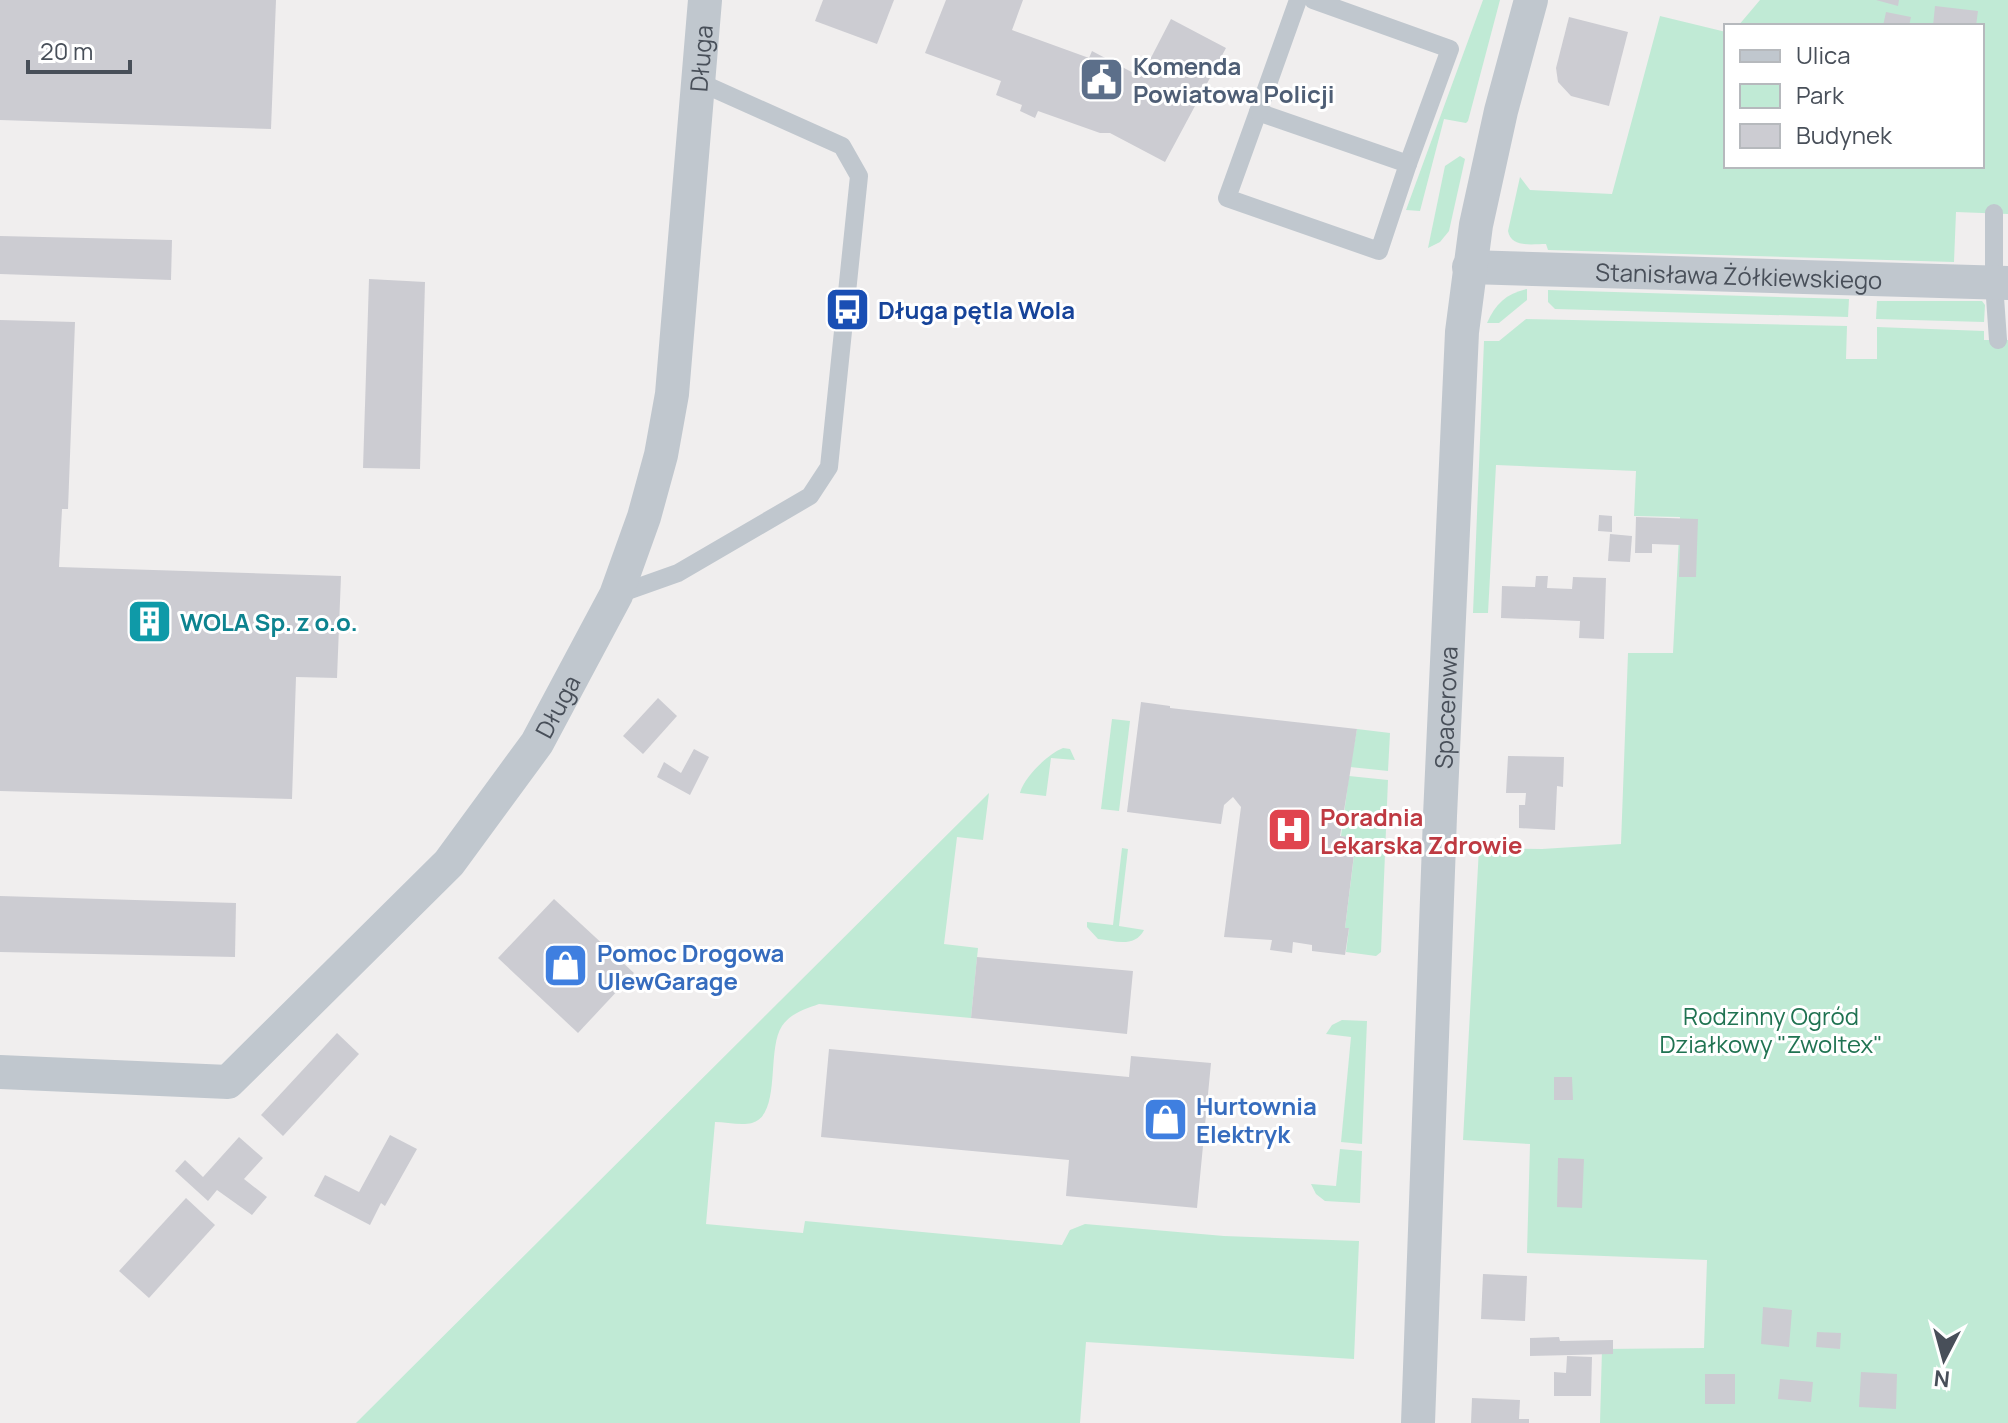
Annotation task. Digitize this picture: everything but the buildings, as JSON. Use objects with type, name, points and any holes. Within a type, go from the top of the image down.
[{"type":"street","name":"Długa","points":[[0,1072],[228,1082],[449,863],[537,743],[616,595],[644,517],[661,455],[672,394],[705,0]]},
{"type":"street","name":"Spacerowa","points":[[1418,1423],[1462,332],[1469,267],[1501,111],[1531,0]]},
{"type":"street","name":"Stanisława Żółkiewskiego","points":[[1469,267],[2001,283]]},
{"type":"lane","points":[[1298,0],[1227,198],[1379,251],[1450,49],[1313,0]]},
{"type":"lane","points":[[616,595],[678,573],[810,496],[829,467],[859,176],[842,146],[699,82]]},
{"type":"lane","points":[[1258,112],[1408,164]]},
{"type":"lane","points":[[1994,213],[2001,283],[1998,340]]},
{"type":"green space","points":[[1483,0],[1500,0],[1468,121],[1444,119],[1420,211],[1406,210]]},
{"type":"green space","points":[[1760,0],[2008,0],[2008,214],[1956,212],[1954,262],[1548,250],[1546,244],[1523,244],[1513,240],[1508,231],[1520,177],[1530,190],[1612,194],[1660,16],[1724,32],[1724,168],[1984,168],[1984,24],[1740,24]]},
{"type":"green space","points":[[1460,156],[1465,159],[1449,231],[1440,242],[1428,248],[1445,166]]},
{"type":"green space","points":[[1527,289],[1527,300],[1499,323],[1487,323],[1502,300]]},
{"type":"green space","points":[[1548,290],[1849,299],[1848,317],[1555,309],[1548,302]]},
{"type":"green space","points":[[1877,301],[1982,301],[1985,305],[1984,322],[1876,319]]},
{"type":"green space","name":"Rodzinny Ogród Działkowy \"Zwoltex\"","points":[[1526,319],[1847,326],[1846,359],[1877,359],[1877,327],[1984,331],[1984,340],[2008,340],[2008,1423],[1600,1423],[1602,1349],[1704,1348],[1707,1260],[1527,1253],[1530,1144],[1463,1140],[1479,848],[1542,849],[1621,844],[1628,653],[1673,653],[1680,517],[1634,516],[1636,471],[1496,465],[1488,613],[1473,613],[1484,341],[1499,341]]},
{"type":"green space","points":[[1112,719],[1130,721],[1119,811],[1101,809]]},
{"type":"green space","points":[[1357,729],[1390,733],[1388,771],[1350,767]]},
{"type":"green space","points":[[1063,748],[1070,749],[1075,760],[1051,758],[1046,796],[1020,793],[1037,767]]},
{"type":"green space","points":[[1349,776],[1388,780],[1381,952],[1376,956],[1346,952],[1349,928],[1345,928],[1356,839],[1341,836]]},
{"type":"green space","points":[[989,793],[983,840],[957,837],[944,944],[978,948],[971,1018],[819,1004],[790,1018],[777,1037],[770,1095],[761,1117],[748,1124],[715,1122],[706,1224],[803,1233],[805,1221],[1062,1245],[1070,1230],[1085,1224],[1224,1236],[1359,1241],[1354,1359],[1086,1342],[1080,1423],[356,1423]]},
{"type":"green space","points":[[1122,848],[1128,849],[1119,926],[1144,930],[1130,941],[1098,939],[1087,927],[1087,922],[1113,925]]},
{"type":"green space","points":[[1342,1020],[1367,1021],[1362,1144],[1341,1142],[1351,1037],[1326,1034],[1332,1025]]},
{"type":"green space","points":[[1340,1149],[1362,1151],[1360,1203],[1325,1201],[1316,1194],[1311,1184],[1336,1186]]},
{"type":"place","name":"Komenda Powiatowa Policji","points":[[1102,79]]},
{"type":"place","name":"Długa pętla Wola","points":[[847,309]]},
{"type":"place","name":"WOLA Sp. z o.o.","points":[[149,621]]},
{"type":"place","name":"Poradnia Lekarska Zdrowie","points":[[1289,830]]},
{"type":"place","name":"Pomoc Drogowa UlewGarage","points":[[566,966]]},
{"type":"place","name":"Hurtownia Elektryk","points":[[1165,1119]]}]
